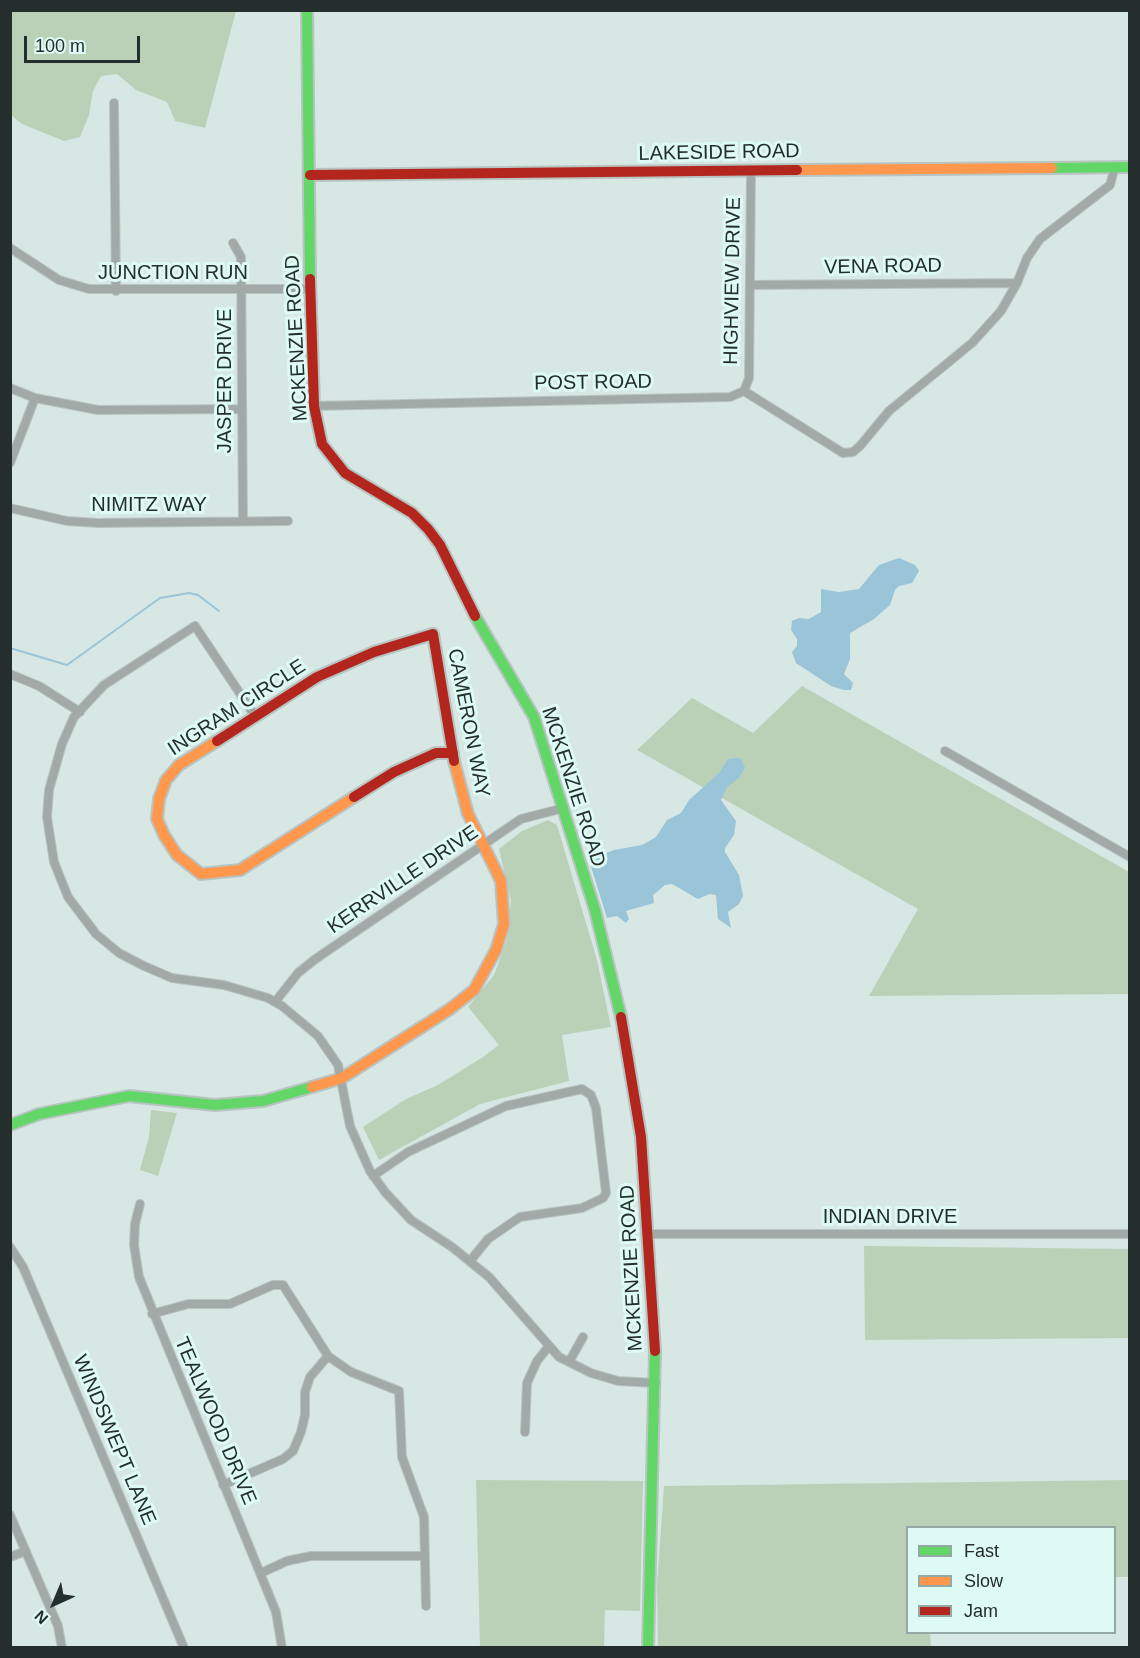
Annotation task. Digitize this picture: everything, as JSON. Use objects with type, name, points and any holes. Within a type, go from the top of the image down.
[{"type":"street","name":"MCKENZIE ROAD","points":[[307,10],[314,406],[322,444],[345,473],[412,513],[440,545],[478,623],[534,717],[595,910],[619,1006],[640,1137],[650,1233],[656,1383],[648,1647]]},
{"type":"street","points":[[114,103],[116,291]]},
{"type":"street","points":[[744,391],[843,453],[853,452],[860,447],[874,426],[889,411],[972,343],[1001,311],[1017,283],[1027,258],[1040,239],[1110,185],[1114,167]]},
{"type":"street","name":"LAKESIDE ROAD","points":[[310,175],[1130,167]]},
{"type":"street","name":"HIGHVIEW DRIVE","points":[[744,391],[749,378],[751,171]]},
{"type":"street","name":"JASPER DRIVE","points":[[234,243],[241,257],[243,521]]},
{"type":"street","name":"JUNCTION RUN","points":[[10,248],[59,280],[89,289],[116,291],[311,289]]},
{"type":"street","name":"VENA ROAD","points":[[750,285],[1017,283]]},
{"type":"street","points":[[10,388],[35,398],[98,410],[242,409]]},
{"type":"street","name":"POST ROAD","points":[[314,406],[730,397],[744,391]]},
{"type":"street","points":[[10,463],[35,398]]},
{"type":"street","name":"NIMITZ WAY","points":[[10,508],[67,521],[98,523],[288,521]]},
{"type":"street","points":[[255,716],[195,626],[104,686],[80,711],[62,744],[50,790],[47,817],[54,862],[68,897],[96,934],[119,953],[172,978],[224,985],[275,1002],[318,1036],[338,1065],[350,1126],[373,1176],[411,1220],[489,1277],[549,1346],[569,1362],[591,1373],[618,1381],[656,1383]]},
{"type":"street","name":"INGRAM CIRCLE","points":[[433,634],[374,652],[317,677],[179,765],[166,780],[159,799],[157,819],[177,855],[201,874],[240,870],[394,772],[436,753],[453,753]]},
{"type":"street","name":"CAMERON WAY","points":[[10,1125],[39,1114],[129,1096],[215,1106],[263,1101],[342,1078],[450,1009],[474,990],[485,975],[504,924],[501,881],[468,814],[453,753],[433,634]]},
{"type":"street","points":[[10,674],[39,686],[80,711]]},
{"type":"street","points":[[945,751],[1130,857]]},
{"type":"street","name":"KERRVILLE DRIVE","points":[[275,1002],[298,973],[314,960],[521,819],[564,808]]},
{"type":"street","points":[[373,1176],[428,1141],[506,1106],[582,1089],[591,1095],[596,1108],[606,1193],[603,1198],[582,1208],[520,1217],[488,1239],[470,1262]]},
{"type":"street","name":"TEALWOOD DRIVE","points":[[140,1204],[135,1224],[134,1245],[139,1277],[152,1314],[261,1573],[276,1612],[282,1647]]},
{"type":"street","name":"INDIAN DRIVE","points":[[650,1233],[1130,1234]]},
{"type":"street","name":"WINDSWEPT LANE","points":[[10,1247],[23,1267],[184,1647]]},
{"type":"street","points":[[152,1314],[188,1305],[230,1304],[273,1285],[283,1285],[328,1356],[351,1372],[399,1391],[402,1457],[424,1517],[426,1606]]},
{"type":"street","points":[[569,1362],[584,1337]]},
{"type":"street","points":[[525,1432],[526,1383],[537,1361],[549,1346]]},
{"type":"street","points":[[223,1485],[283,1459],[293,1451],[305,1415],[305,1392],[310,1377],[328,1356]]},
{"type":"street","points":[[10,1515],[58,1626],[62,1647]]},
{"type":"street","points":[[10,1557],[26,1551]]},
{"type":"street","points":[[261,1573],[287,1561],[312,1556],[425,1556]]},
{"type":"green space","points":[[10,11],[236,11],[205,128],[175,121],[167,102],[136,90],[117,74],[101,76],[93,91],[89,115],[80,137],[64,141],[22,124],[11,115]]},
{"type":"green space","points":[[802,686],[1129,872],[1129,994],[869,996],[918,909],[637,750],[692,698],[753,733]]},
{"type":"green space","points":[[548,820],[557,825],[597,960],[611,1027],[562,1035],[569,1081],[480,1104],[379,1160],[363,1127],[406,1099],[438,1085],[499,1045],[468,1007],[494,975],[507,940],[511,901],[499,849],[522,831]]},
{"type":"green space","points":[[151,1110],[177,1113],[158,1176],[140,1170],[149,1137]]},
{"type":"green space","points":[[864,1246],[1129,1249],[1129,1338],[865,1340]]},
{"type":"green space","points":[[476,1480],[643,1481],[640,1611],[605,1610],[604,1647],[480,1647]]},
{"type":"green space","points":[[1129,1480],[1129,1577],[1116,1577],[1116,1526],[906,1526],[906,1634],[930,1634],[931,1647],[658,1647],[657,1585],[664,1486]]},
{"type":"water","points":[[899,558],[915,565],[919,571],[912,583],[899,586],[895,590],[890,605],[874,619],[850,633],[850,659],[844,674],[853,683],[851,690],[831,686],[796,663],[792,652],[797,646],[797,639],[791,630],[792,621],[799,618],[809,619],[821,612],[821,589],[839,592],[859,589],[879,565]]},
{"type":"water","points":[[738,758],[745,767],[739,778],[727,787],[721,800],[736,821],[734,835],[725,848],[725,852],[739,875],[743,896],[739,904],[728,912],[731,928],[718,919],[716,895],[710,894],[698,899],[672,884],[665,885],[653,895],[654,903],[626,911],[629,919],[626,923],[617,916],[607,918],[589,860],[614,850],[642,845],[656,837],[667,820],[681,813],[689,800],[719,773],[728,759]]},
{"type":"waterway","points":[[10,648],[67,665],[160,598],[189,593],[198,595],[219,611]]},
{"type":"traffic: fast","points":[[307,10],[310,279]]},
{"type":"traffic: fast","points":[[1052,168],[1130,167]]},
{"type":"traffic: fast","points":[[475,616],[534,717],[595,910],[621,1017]]},
{"type":"traffic: fast","points":[[10,1125],[39,1114],[129,1096],[215,1105],[263,1101],[312,1087]]},
{"type":"traffic: fast","points":[[648,1648],[655,1351]]},
{"type":"traffic: slow","points":[[797,170],[1052,168]]},
{"type":"traffic: slow","points":[[217,741],[179,765],[166,780],[159,799],[157,819],[164,835],[177,855],[201,874],[240,870],[354,797]]},
{"type":"traffic: slow","points":[[312,1087],[342,1078],[450,1009],[474,990],[496,950],[504,924],[501,881],[468,814],[454,761]]},
{"type":"traffic: jam","points":[[310,175],[797,170]]},
{"type":"traffic: jam","points":[[310,279],[314,406],[322,444],[345,473],[412,513],[428,529],[440,545],[475,616]]},
{"type":"traffic: jam","points":[[217,741],[317,677],[374,652],[433,634],[454,761]]},
{"type":"traffic: jam","points":[[354,797],[394,772],[436,753],[453,753]]},
{"type":"traffic: jam","points":[[621,1017],[641,1137],[655,1351]]}]
